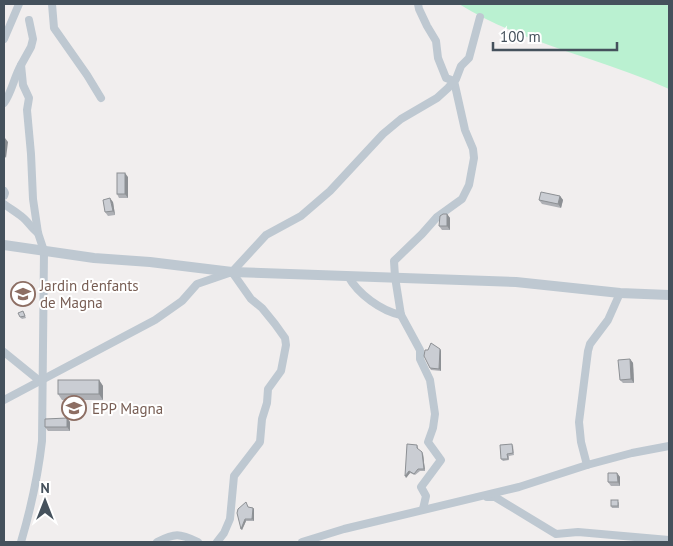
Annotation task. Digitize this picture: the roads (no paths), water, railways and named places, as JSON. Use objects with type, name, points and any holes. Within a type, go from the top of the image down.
[{"type":"street","points":[[4,39],[19,4]]},
{"type":"street","points":[[52,4],[54,28],[87,75],[100,98]]},
{"type":"street","points":[[418,4],[426,26],[436,41],[438,58],[446,78],[454,82]]},
{"type":"street","points":[[4,400],[155,320],[182,300],[197,284],[232,272],[266,235],[301,216],[330,191],[383,134],[401,118],[437,98],[454,82],[461,66],[469,58],[480,17]]},
{"type":"street","points":[[4,103],[31,47],[32,38],[29,20]]},
{"type":"street","points":[[21,65],[23,86],[29,98],[27,110],[32,191],[38,233],[44,251],[41,382],[42,441],[32,507],[21,542]]},
{"type":"street","points":[[423,510],[426,496],[421,487],[441,460],[428,442],[433,428],[434,414],[430,380],[420,359],[420,350],[401,315],[394,277],[394,261],[437,217],[462,199],[470,185],[474,158],[473,148],[465,130],[454,82]]},
{"type":"street","points":[[4,191],[4,196]]},
{"type":"street","points":[[4,204],[21,216],[38,233]]},
{"type":"street","points":[[4,244],[44,251],[232,272],[516,282],[620,293],[669,295]]},
{"type":"street","points":[[217,542],[224,533],[230,519],[234,476],[260,442],[268,389],[281,371],[286,345],[286,338],[262,308],[251,300],[232,272]]},
{"type":"street","points":[[348,276],[358,289],[373,302],[391,313],[401,315]]},
{"type":"street","points":[[587,465],[581,442],[579,422],[588,351],[590,344],[608,320],[620,293]]},
{"type":"street","points":[[4,352],[41,382]]},
{"type":"street","points":[[309,541],[423,510],[519,487],[632,453],[669,446]]},
{"type":"street","points":[[475,498],[495,497],[556,534],[578,532],[669,540]]},
{"type":"street","points":[[157,542],[174,534],[186,536],[198,542]]},
{"type":"place","name":"Jardin d'enfants de Magna","points":[[23,294]]},
{"type":"place","name":"EPP Magna","points":[[74,408]]}]
